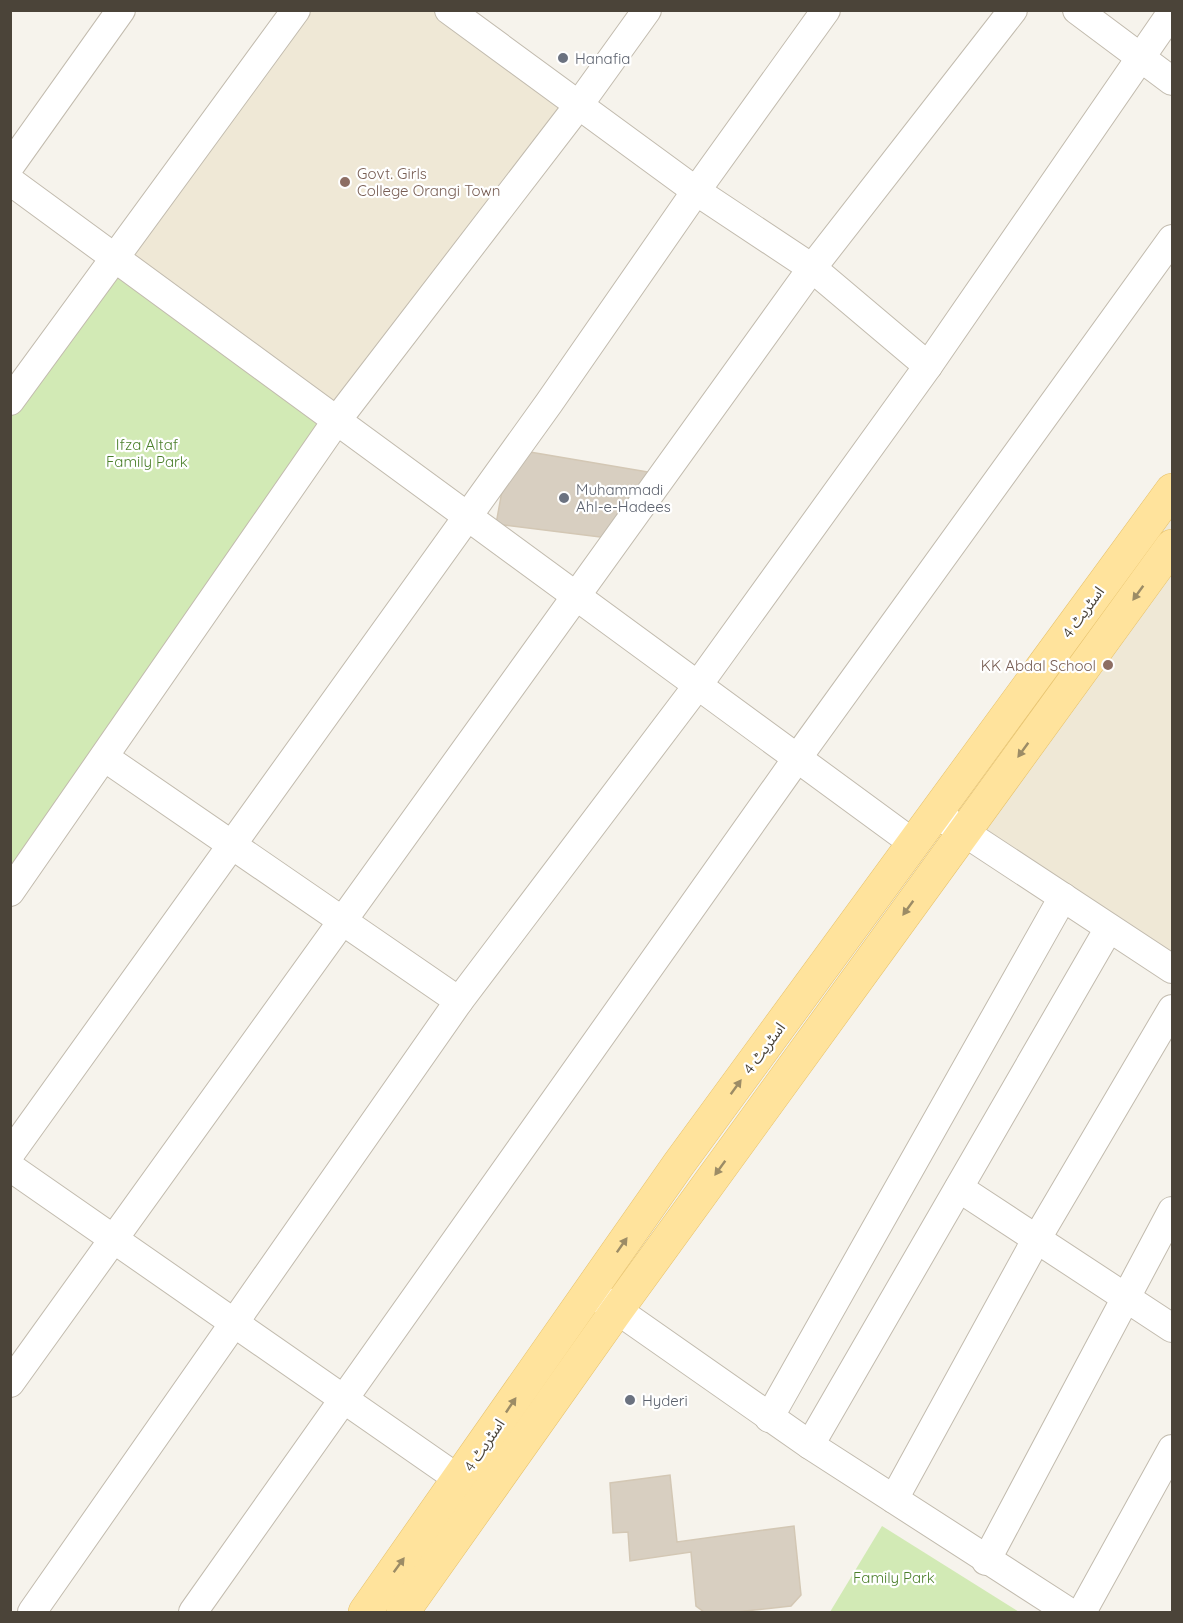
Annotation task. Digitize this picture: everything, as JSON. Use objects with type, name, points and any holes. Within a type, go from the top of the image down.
[{"type":"main road","name":"اسٹریٹ 4","points":[[365,1612],[460,1480],[589,1291],[913,843],[1173,490]]},
{"type":"main road","name":"اسٹریٹ 4","points":[[403,1612],[617,1310],[963,831],[1173,546]]},
{"type":"street","points":[[10,166],[121,10]]},
{"type":"street","points":[[10,401],[296,10]]},
{"type":"street","points":[[449,10],[696,190],[812,268],[928,366]]},
{"type":"street","points":[[10,892],[337,420],[578,106],[647,10]]},
{"type":"street","points":[[10,1154],[549,403],[696,190],[826,10]]},
{"type":"street","points":[[10,1383],[812,268],[1013,10]]},
{"type":"street","points":[[1077,10],[1173,81]]},
{"type":"street","points":[[32,1612],[459,1001],[698,685],[928,366],[1140,56],[1173,12]]},
{"type":"street","points":[[10,181],[913,843]]},
{"type":"street","points":[[193,1612],[798,757],[1173,239]]},
{"type":"street","points":[[104,757],[459,1001]]},
{"type":"street","points":[[935,813],[1173,969]]},
{"type":"street","points":[[769,1418],[1063,897]]},
{"type":"street","points":[[810,1446],[1109,928]]},
{"type":"street","points":[[894,1499],[1036,1240],[1173,1008]]},
{"type":"street","points":[[10,1167],[460,1480]]},
{"type":"street","points":[[959,1188],[1125,1299],[1173,1328]]},
{"type":"street","points":[[986,1561],[1173,1211]]},
{"type":"street","points":[[589,1291],[810,1446],[986,1561],[1069,1612]]},
{"type":"street","points":[[1082,1612],[1173,1449]]},
{"type":"shaded area","name":"Govt. Girls College Orangi Town","points":[[296,11],[449,11],[578,106],[337,420],[115,258]]},
{"type":"shaded area","name":"KK Abdal School","points":[[1157,509],[1172,518],[1172,969],[935,813]]},
{"type":"green space","name":"Ifza Altaf Family Park","points":[[115,258],[337,420],[11,892],[11,401]]},
{"type":"green space","name":"Family Park","points":[[882,1526],[1019,1612],[830,1612]]},
{"type":"building","points":[[524,451],[654,473],[608,538],[496,524],[504,480]]},
{"type":"building","points":[[670,1475],[677,1542],[794,1526],[801,1595],[791,1606],[736,1612],[704,1612],[696,1606],[691,1552],[630,1561],[628,1532],[613,1533],[610,1483]]},
{"type":"place","name":"Hanafia","points":[[563,58]]},
{"type":"place","name":"Govt. Girls College Orangi Town","points":[[345,182]]},
{"type":"place","name":"Muhammadi Ahl-e-Hadees","points":[[564,498]]},
{"type":"place","name":"KK Abdal School","points":[[1108,665]]},
{"type":"place","name":"Hyderi","points":[[630,1400]]}]
